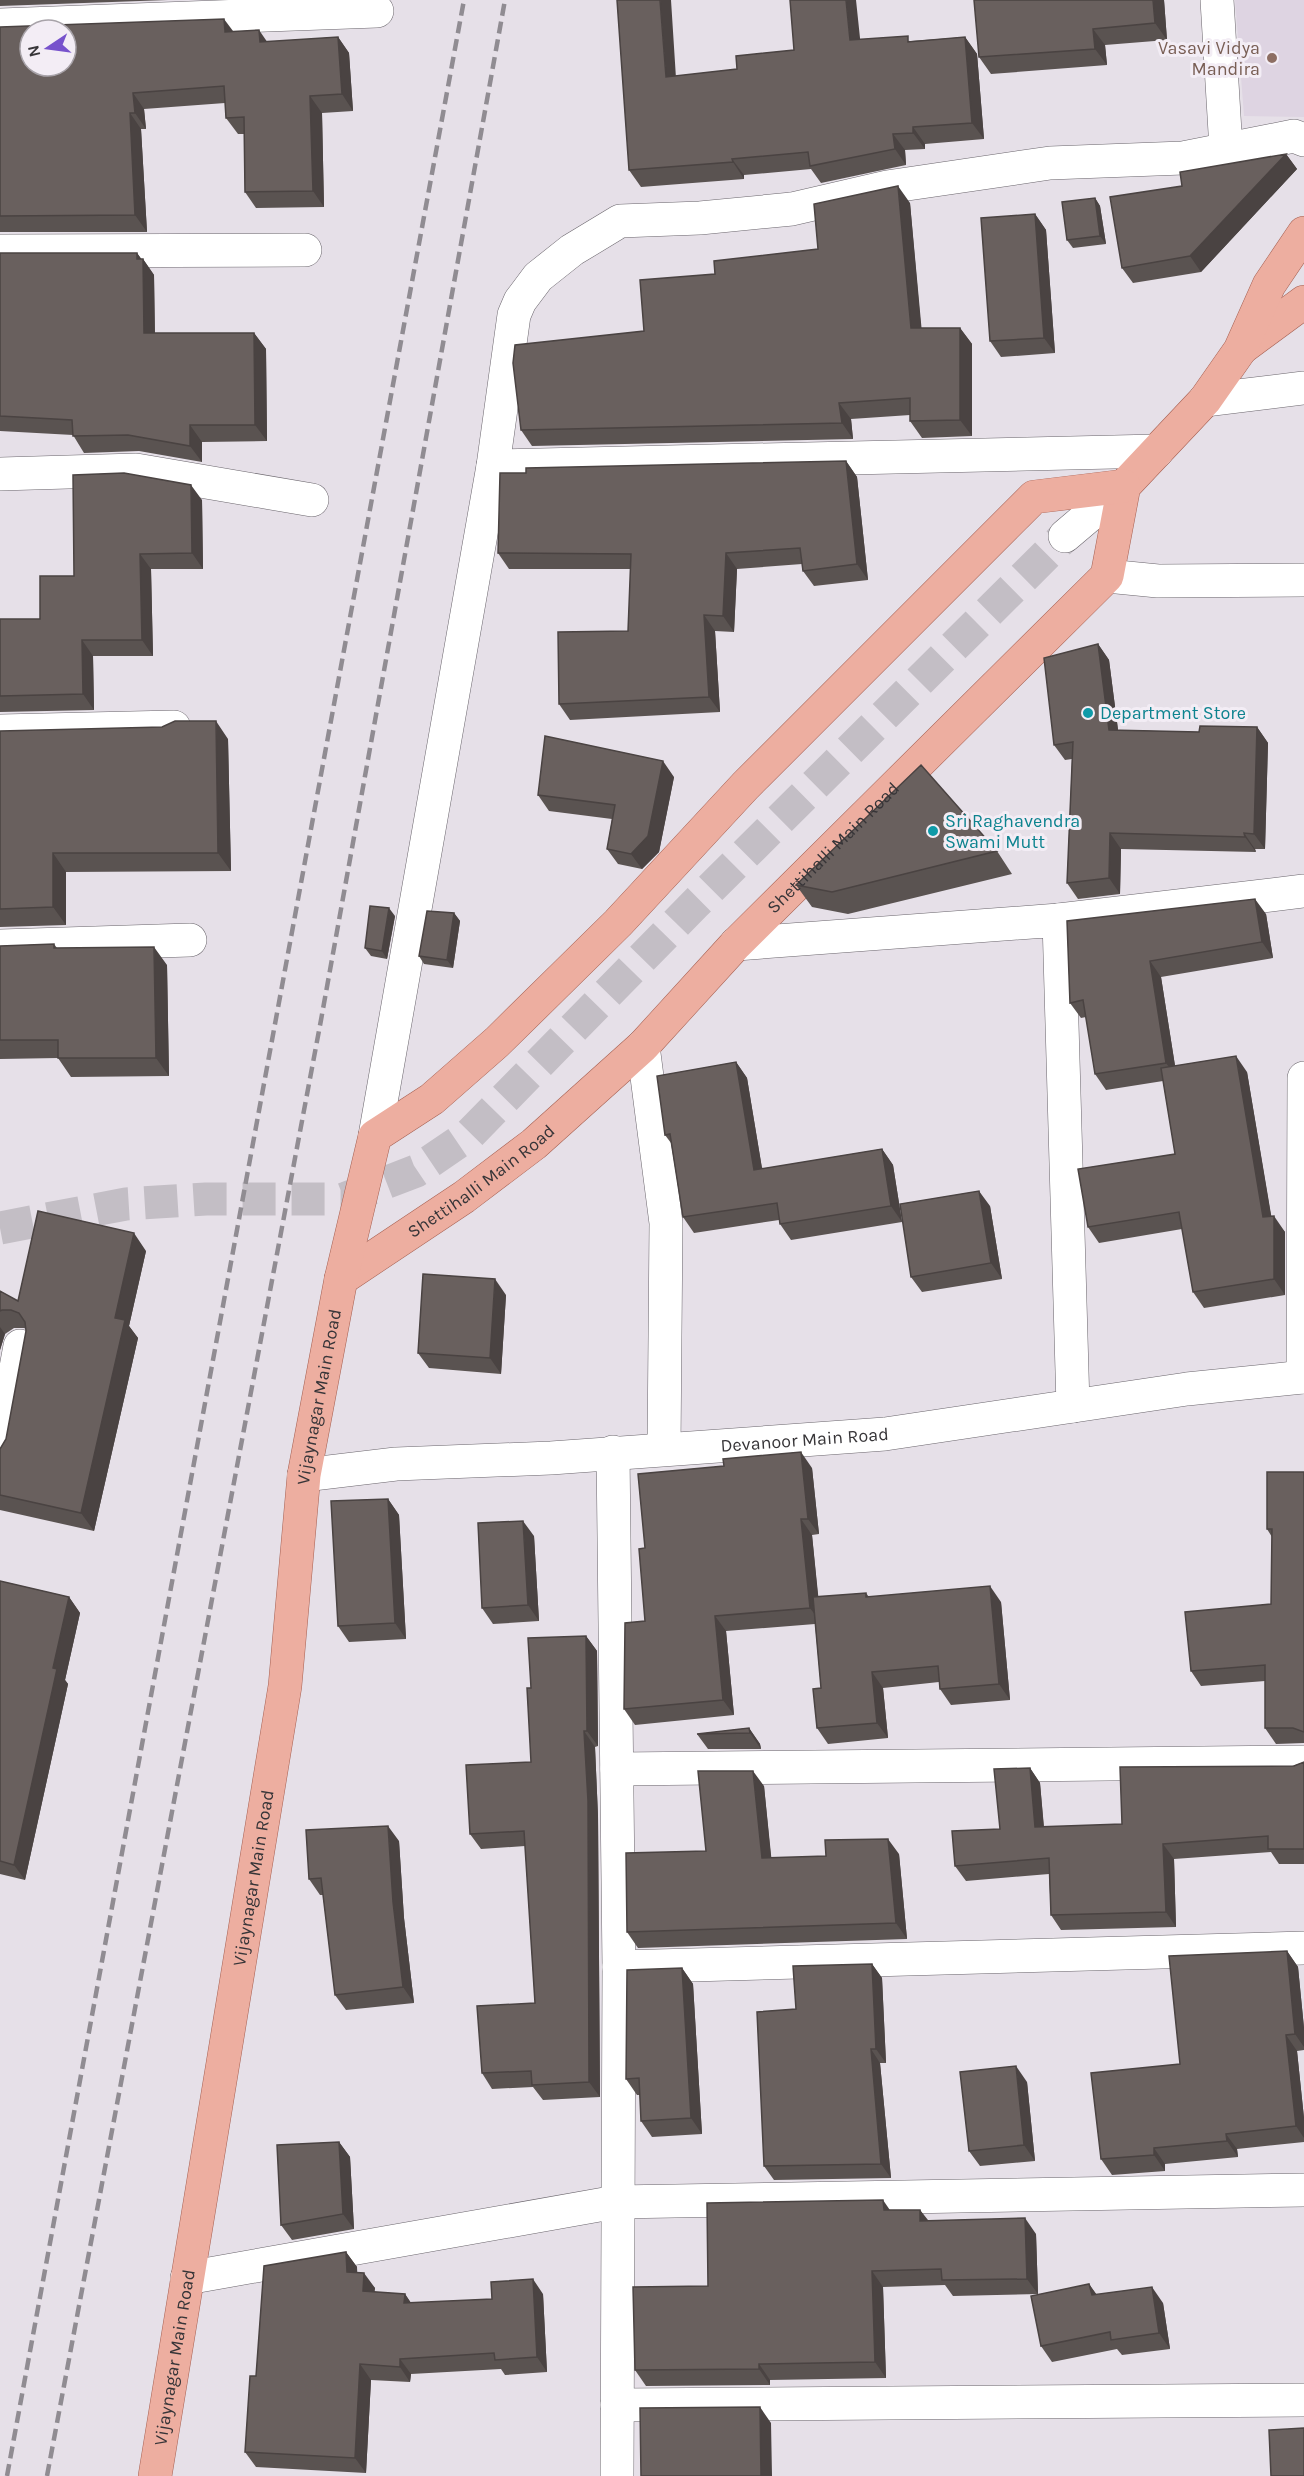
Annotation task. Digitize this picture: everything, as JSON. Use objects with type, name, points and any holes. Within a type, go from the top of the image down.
[{"type":"main road","points":[[1107,576],[1124,486],[1205,400],[1240,350],[1269,285],[1304,233]]},
{"type":"main road","points":[[1240,350],[1304,302]]},
{"type":"main road","points":[[375,1136],[432,1099],[497,1042],[618,923],[745,786],[1034,497],[1124,486]]},
{"type":"main road","name":"Shettihalli Main Road","points":[[341,1279],[464,1197],[534,1144],[643,1046],[736,944],[1107,576]]},
{"type":"main road","name":"Vijaynagar Main Road","points":[[155,2476],[285,1686],[304,1475],[341,1279],[375,1136]]},
{"type":"street","points":[[1217,0],[1226,149]]},
{"type":"street","points":[[0,26],[377,11]]},
{"type":"street","points":[[375,1136],[493,466],[514,315],[520,301],[538,277],[564,256],[620,221],[699,218],[792,209],[887,187],[1050,163],[1183,158],[1294,136],[1304,140]]},
{"type":"street","points":[[0,251],[305,250]]},
{"type":"street","points":[[1205,400],[1304,388]]},
{"type":"street","points":[[493,466],[1157,451]]},
{"type":"street","points":[[0,474],[136,470],[312,500]]},
{"type":"street","points":[[1065,536],[1124,486]]},
{"type":"street","points":[[1107,576],[1158,581],[1304,580]]},
{"type":"street","points":[[0,731],[174,727]]},
{"type":"street","points":[[736,944],[1059,921],[1304,891]]},
{"type":"street","points":[[1059,921],[1073,1406]]},
{"type":"street","points":[[0,946],[190,940]]},
{"type":"street","points":[[643,1046],[666,1223],[664,1449]]},
{"type":"street","points":[[1303,1377],[1304,1078]]},
{"type":"street","points":[[0,1454],[20,1346]]},
{"type":"street","name":"Devanoor Main Road","points":[[304,1475],[396,1464],[551,1458],[885,1434],[1187,1389],[1303,1377]]},
{"type":"street","points":[[613,1452],[619,1967],[616,2202],[617,2476]]},
{"type":"street","points":[[617,1769],[1304,1762]]},
{"type":"street","points":[[619,1967],[1304,1948]]},
{"type":"street","points":[[188,2278],[616,2202],[1304,2190]]},
{"type":"street","points":[[617,2405],[1304,2400]]},
{"type":"shaded area","name":"Vasavi Vidya Mandira","points":[[1235,0],[1304,0],[1304,117],[1244,116]]},
{"type":"building","points":[[617,0],[660,0],[666,77],[737,69],[736,56],[794,50],[790,0],[846,0],[850,40],[908,36],[908,42],[965,37],[972,123],[913,127],[913,133],[893,134],[895,149],[810,166],[808,152],[732,159],[733,162],[629,170]]},
{"type":"building","points":[[974,0],[1153,0],[1155,23],[1093,29],[1095,49],[979,57]]},
{"type":"building","points":[[224,19],[225,32],[259,30],[260,42],[338,37],[342,94],[310,96],[313,191],[245,192],[244,117],[226,118],[224,86],[133,93],[135,113],[130,113],[135,215],[0,216],[0,27],[18,26],[18,78],[78,78],[78,24]]},
{"type":"building","points":[[1286,154],[1190,256],[1122,268],[1110,197],[1182,186],[1180,172]]},
{"type":"building","points":[[898,186],[911,328],[960,328],[960,420],[910,421],[910,398],[839,403],[842,423],[521,430],[513,363],[515,345],[644,331],[640,280],[715,274],[714,261],[818,249],[814,204]]},
{"type":"building","points":[[1095,198],[1100,236],[1067,240],[1062,202]]},
{"type":"building","points":[[1035,214],[1044,338],[990,341],[981,218]]},
{"type":"building","points":[[0,253],[137,253],[137,259],[143,259],[144,333],[254,333],[255,425],[190,425],[190,446],[128,435],[73,436],[72,420],[0,416]]},
{"type":"building","points":[[846,461],[857,564],[803,571],[800,548],[726,553],[723,616],[704,615],[709,697],[559,704],[558,632],[628,631],[631,554],[498,553],[500,473],[526,473],[526,468]]},
{"type":"building","points":[[124,473],[191,485],[192,553],[140,554],[142,640],[82,640],[83,694],[0,696],[0,619],[40,619],[40,576],[74,576],[73,475]]},
{"type":"building","points":[[1098,644],[1109,730],[1199,732],[1200,726],[1257,727],[1254,834],[1244,833],[1245,837],[1110,833],[1109,878],[1067,883],[1073,742],[1054,745],[1044,658]]},
{"type":"building","points":[[175,721],[216,721],[218,853],[53,853],[53,907],[0,909],[0,731],[162,727]]},
{"type":"building","points":[[545,736],[663,761],[648,836],[631,854],[607,849],[615,805],[538,795]]},
{"type":"building","points":[[921,765],[997,851],[832,892],[796,885]]},
{"type":"building","points":[[1255,899],[1262,942],[1150,961],[1166,1063],[1095,1074],[1083,1000],[1070,1003],[1067,921]]},
{"type":"building","points":[[370,906],[389,908],[382,951],[365,948]]},
{"type":"building","points":[[427,911],[454,913],[447,960],[419,956]]},
{"type":"building","points":[[54,944],[54,948],[154,947],[156,1058],[58,1058],[58,1040],[0,1040],[0,946]]},
{"type":"building","points":[[1236,1056],[1263,1217],[1274,1216],[1274,1279],[1193,1292],[1179,1212],[1088,1227],[1078,1169],[1175,1154],[1161,1068]]},
{"type":"building","points":[[736,1062],[754,1170],[882,1149],[891,1206],[780,1224],[777,1203],[683,1217],[670,1134],[665,1135],[657,1076]]},
{"type":"building","points":[[979,1191],[991,1263],[911,1277],[900,1204]]},
{"type":"building","points":[[38,1211],[134,1233],[115,1318],[125,1320],[81,1513],[0,1495],[0,1449],[6,1439],[26,1331],[25,1322],[19,1313],[11,1310],[0,1311],[0,1291],[18,1301]]},
{"type":"building","points":[[423,1274],[495,1279],[490,1358],[418,1353]]},
{"type":"building","points":[[801,1452],[808,1519],[801,1519],[810,1608],[715,1616],[723,1700],[624,1709],[625,1623],[645,1621],[639,1549],[645,1548],[638,1474],[724,1466],[723,1459]]},
{"type":"building","points":[[1267,1472],[1304,1472],[1304,1732],[1293,1728],[1265,1728],[1265,1665],[1191,1671],[1185,1612],[1271,1604],[1272,1529],[1267,1529]]},
{"type":"building","points":[[388,1499],[395,1623],[338,1626],[331,1501]]},
{"type":"building","points":[[523,1521],[528,1605],[482,1608],[478,1523]]},
{"type":"building","points":[[0,1581],[69,1597],[53,1668],[57,1669],[14,1865],[0,1861]]},
{"type":"building","points":[[990,1586],[999,1684],[940,1689],[938,1666],[872,1672],[877,1723],[817,1728],[813,1689],[821,1688],[813,1597],[866,1593],[866,1597]]},
{"type":"building","points":[[586,1636],[587,1731],[584,1731],[588,1801],[589,2082],[532,2085],[531,2071],[482,2073],[477,2006],[535,2003],[524,1831],[470,1834],[466,1765],[531,1762],[527,1688],[531,1688],[528,1638]]},
{"type":"building","points":[[749,1728],[750,1733],[697,1734]]},
{"type":"building","points":[[1304,1762],[1304,1849],[1268,1849],[1268,1836],[1163,1844],[1166,1912],[1051,1915],[1049,1858],[955,1866],[952,1831],[1000,1829],[994,1769],[1030,1768],[1035,1827],[1122,1824],[1120,1767],[1294,1766]]},
{"type":"building","points":[[698,1771],[753,1771],[762,1858],[826,1856],[825,1840],[888,1839],[896,1923],[627,1932],[626,1853],[706,1851]]},
{"type":"building","points":[[388,1826],[393,1902],[403,1987],[335,1995],[321,1878],[309,1879],[306,1830]]},
{"type":"building","points":[[1287,1951],[1295,2034],[1286,2035],[1296,2126],[1226,2134],[1227,2141],[1154,2148],[1154,2155],[1101,2159],[1091,2073],[1180,2064],[1169,1956]]},
{"type":"building","points":[[872,1964],[876,2049],[871,2049],[881,2164],[764,2166],[757,2012],[796,2009],[793,1966]]},
{"type":"building","points":[[682,1968],[691,2118],[641,2121],[639,2078],[626,2079],[627,1970]]},
{"type":"building","points":[[1016,2066],[1024,2145],[969,2151],[960,2072]]},
{"type":"building","points":[[339,2142],[343,2214],[281,2225],[277,2145]]},
{"type":"building","points":[[883,2200],[884,2210],[920,2210],[920,2221],[1025,2218],[1027,2279],[942,2280],[941,2269],[872,2271],[875,2362],[759,2364],[759,2369],[635,2370],[633,2287],[708,2286],[707,2203]]},
{"type":"building","points":[[346,2252],[347,2272],[364,2273],[363,2291],[405,2294],[404,2303],[492,2299],[491,2282],[533,2279],[537,2357],[495,2360],[494,2353],[400,2359],[400,2367],[360,2364],[355,2458],[245,2452],[250,2376],[256,2376],[264,2266]]},
{"type":"building","points":[[1089,2284],[1092,2295],[1152,2287],[1159,2333],[1111,2340],[1110,2332],[1041,2346],[1031,2296]]},
{"type":"building","points":[[760,2407],[761,2476],[641,2476],[640,2408]]},
{"type":"building","points":[[1304,2428],[1304,2476],[1271,2476],[1269,2430]]},
{"type":"tunnel","points":[[0,1228],[126,1204],[206,1199],[344,1199],[416,1171],[469,1135],[695,904],[1065,536]]},
{"type":"railway","points":[[7,2476],[464,0]]},
{"type":"railway","points":[[47,2476],[321,1020],[505,0]]},
{"type":"place","name":"Vasavi Vidya Mandira","points":[[1272,58]]},
{"type":"place","name":"Department Store","points":[[1088,713]]},
{"type":"place","name":"Sri Raghavendra Swami Mutt","points":[[933,831]]}]
